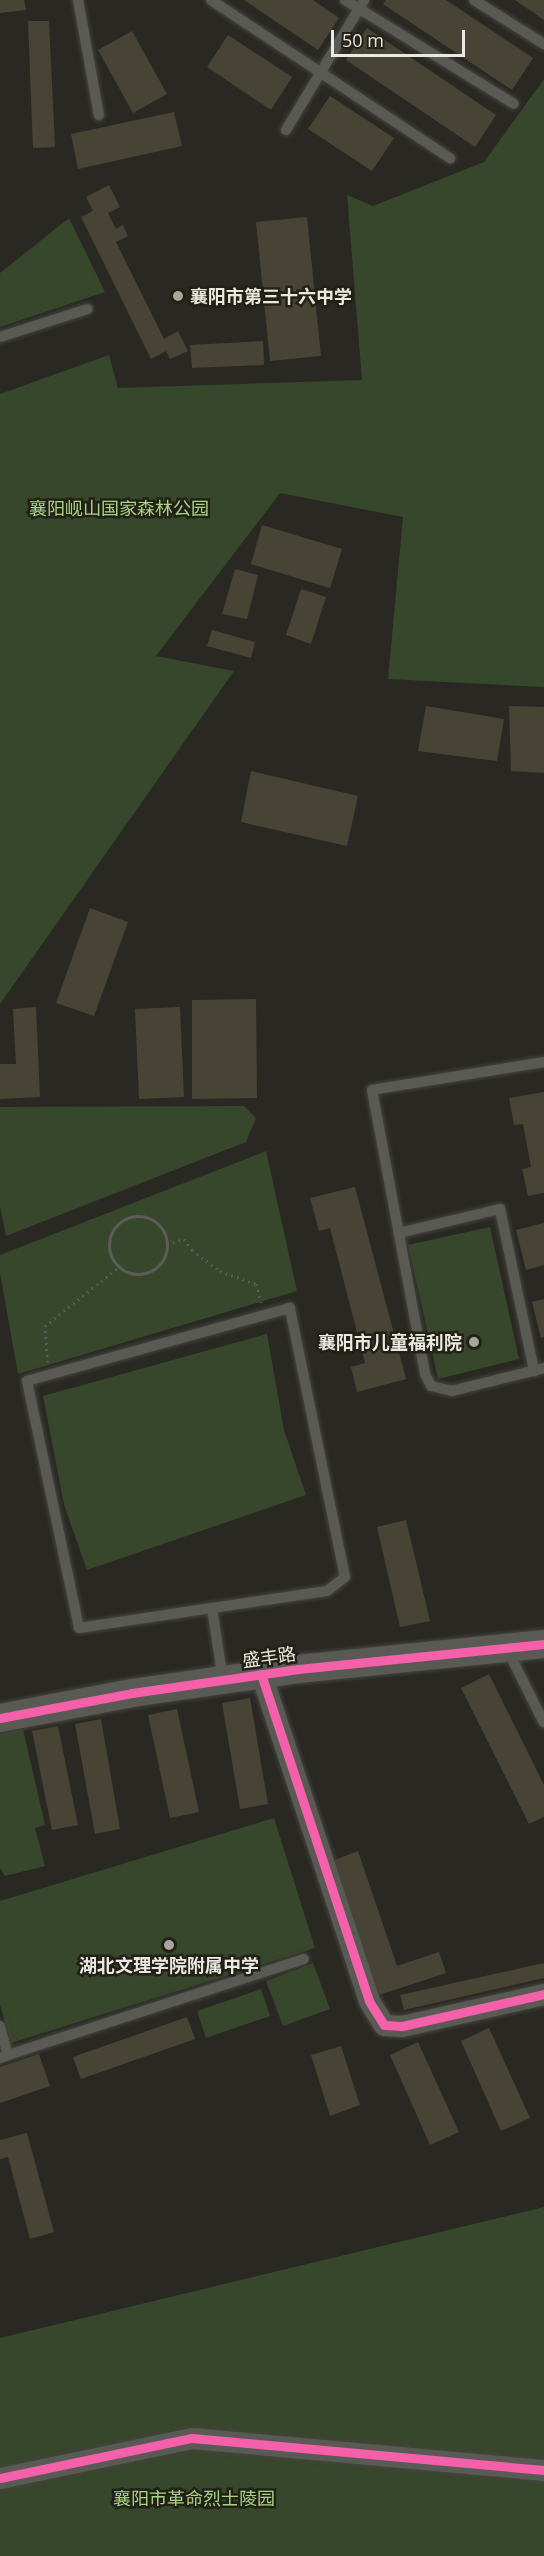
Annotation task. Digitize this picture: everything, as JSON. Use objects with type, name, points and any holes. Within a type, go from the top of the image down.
[{"type":"street","name":"盛丰路","points":[[0,1718],[261,1674],[544,1644]]},
{"type":"street","points":[[261,1674],[369,2001],[384,2025],[402,2026],[544,1994]]},
{"type":"street","points":[[0,2478],[192,2438],[544,2470]]},
{"type":"lane","points":[[78,0],[99,115]]},
{"type":"lane","points":[[211,0],[450,158]]},
{"type":"lane","points":[[345,0],[362,4],[514,104]]},
{"type":"lane","points":[[474,0],[544,44]]},
{"type":"lane","points":[[286,130],[362,4]]},
{"type":"lane","points":[[0,337],[88,309]]},
{"type":"lane","points":[[399,1233],[500,1209],[539,1369],[452,1391],[431,1386],[425,1374],[372,1090],[544,1062]]},
{"type":"lane","points":[[290,1308],[345,1577],[327,1591],[79,1629],[27,1380],[49,1375],[290,1308]]},
{"type":"lane","points":[[212,1608],[223,1680]]},
{"type":"lane","points":[[506,1648],[544,1723]]},
{"type":"lane","points":[[0,2026],[4,2056],[304,1959]]},
{"type":"path","points":[[144,1217],[153,1220],[166,1235],[167,1244],[163,1260],[151,1271],[135,1274],[119,1267],[113,1260],[110,1241],[112,1232],[126,1219],[144,1217]]},
{"type":"path","points":[[167,1244],[184,1239],[192,1250],[220,1271],[256,1284],[264,1315]]},
{"type":"path","points":[[49,1375],[45,1326],[119,1267]]},
{"type":"green space","name":"襄阳岘山国家森林公园","points":[[544,79],[544,687],[388,679],[403,517],[280,493],[156,656],[234,671],[0,1004],[0,394],[109,355],[118,388],[362,380],[347,195],[373,206],[484,162]]},
{"type":"green space","points":[[69,218],[105,292],[0,327],[0,273]]},
{"type":"green space","points":[[244,1106],[256,1118],[246,1142],[6,1236],[0,1207],[0,1107]]},
{"type":"green space","points":[[266,1151],[297,1291],[18,1374],[0,1273],[0,1255]]},
{"type":"green space","points":[[490,1227],[519,1359],[438,1379],[408,1245]]},
{"type":"green space","points":[[267,1334],[284,1430],[306,1495],[87,1570],[64,1505],[43,1396]]},
{"type":"green space","points":[[23,1729],[45,1825],[35,1828],[45,1866],[5,1876],[0,1868],[0,1734]]},
{"type":"green space","points":[[274,1818],[315,1948],[11,2043],[0,2005],[0,1901]]},
{"type":"green space","points":[[313,1963],[330,2009],[283,2026],[266,1981]]},
{"type":"green space","points":[[261,1989],[270,2016],[206,2038],[197,2011]]},
{"type":"green space","name":"襄阳市革命烈士陵园","points":[[544,2207],[544,2556],[0,2556],[0,2338]]},
{"type":"building","points":[[0,0],[24,0],[26,10],[0,13]]},
{"type":"building","points":[[244,0],[313,0],[339,18],[318,50]]},
{"type":"building","points":[[386,0],[446,0],[533,58],[512,90],[383,4]]},
{"type":"building","points":[[515,0],[544,0],[544,20]]},
{"type":"building","points":[[28,21],[49,21],[55,147],[33,148]]},
{"type":"building","points":[[367,28],[496,115],[475,147],[346,60]]},
{"type":"building","points":[[132,31],[167,94],[133,113],[98,50]]},
{"type":"building","points":[[228,35],[292,77],[271,110],[207,67]]},
{"type":"building","points":[[330,96],[394,138],[372,171],[308,129]]},
{"type":"building","points":[[174,112],[182,146],[78,169],[71,134]]},
{"type":"building","points":[[109,185],[120,207],[108,213],[116,229],[123,225],[128,236],[116,242],[164,339],[178,331],[188,351],[170,359],[166,351],[151,359],[81,217],[93,211],[86,197]]},
{"type":"building","points":[[307,217],[321,356],[270,361],[256,222]]},
{"type":"building","points":[[263,341],[264,365],[192,368],[190,345]]},
{"type":"building","points":[[262,525],[342,549],[330,588],[251,564]]},
{"type":"building","points":[[235,569],[258,575],[247,619],[222,614]]},
{"type":"building","points":[[301,589],[326,597],[311,644],[286,635]]},
{"type":"building","points":[[212,630],[255,642],[251,658],[207,646]]},
{"type":"building","points":[[426,706],[504,719],[497,761],[418,751]]},
{"type":"building","points":[[509,706],[544,707],[544,773],[511,771]]},
{"type":"building","points":[[251,771],[358,796],[347,846],[241,822]]},
{"type":"building","points":[[90,908],[128,922],[94,1016],[56,1003]]},
{"type":"building","points":[[256,999],[257,1098],[192,1099],[192,1000]]},
{"type":"building","points":[[36,1007],[40,1097],[0,1099],[0,1064],[16,1064],[13,1009]]},
{"type":"building","points":[[180,1007],[184,1097],[139,1099],[135,1009]]},
{"type":"building","points":[[544,1092],[544,1193],[528,1196],[522,1169],[531,1167],[523,1124],[514,1125],[509,1098]]},
{"type":"building","points":[[355,1187],[406,1379],[357,1392],[351,1367],[365,1363],[330,1228],[319,1231],[310,1198]]},
{"type":"building","points":[[544,1223],[544,1265],[526,1270],[516,1230]]},
{"type":"building","points":[[544,1299],[544,1337],[541,1338],[532,1302]]},
{"type":"building","points":[[406,1520],[430,1621],[400,1627],[377,1527]]},
{"type":"building","points":[[489,1674],[544,1785],[544,1817],[529,1824],[461,1688]]},
{"type":"building","points":[[250,1698],[268,1804],[240,1809],[222,1703]]},
{"type":"building","points":[[177,1709],[199,1812],[170,1818],[148,1715]]},
{"type":"building","points":[[101,1719],[120,1829],[95,1834],[75,1724]]},
{"type":"building","points":[[58,1726],[78,1825],[52,1830],[32,1731]]},
{"type":"building","points":[[358,1851],[397,1966],[439,1952],[446,1973],[376,1996],[327,1863]]},
{"type":"building","points":[[544,1963],[544,1978],[404,2010],[400,1995]]},
{"type":"building","points":[[187,2017],[195,2039],[81,2079],[73,2057]]},
{"type":"building","points":[[489,2028],[530,2118],[501,2131],[461,2041]]},
{"type":"building","points":[[418,2042],[459,2132],[430,2145],[390,2055]]},
{"type":"building","points":[[341,2046],[360,2105],[330,2116],[311,2055]]},
{"type":"building","points":[[39,2054],[50,2086],[0,2103],[0,2067]]},
{"type":"building","points":[[27,2133],[54,2232],[30,2239],[8,2157],[0,2159],[0,2140]]},
{"type":"cycle path","points":[[0,1718],[132,1693],[298,1669],[544,1644]]},
{"type":"cycle path","points":[[261,1674],[369,2001],[384,2025],[402,2026],[544,1994]]},
{"type":"cycle path","points":[[0,2478],[192,2438],[544,2470]]},
{"type":"place","name":"襄阳市第三十六中学","points":[[178,296]]},
{"type":"place","name":"襄阳市儿童福利院","points":[[474,1342]]},
{"type":"place","name":"湖北文理学院附属中学","points":[[169,1945]]}]
